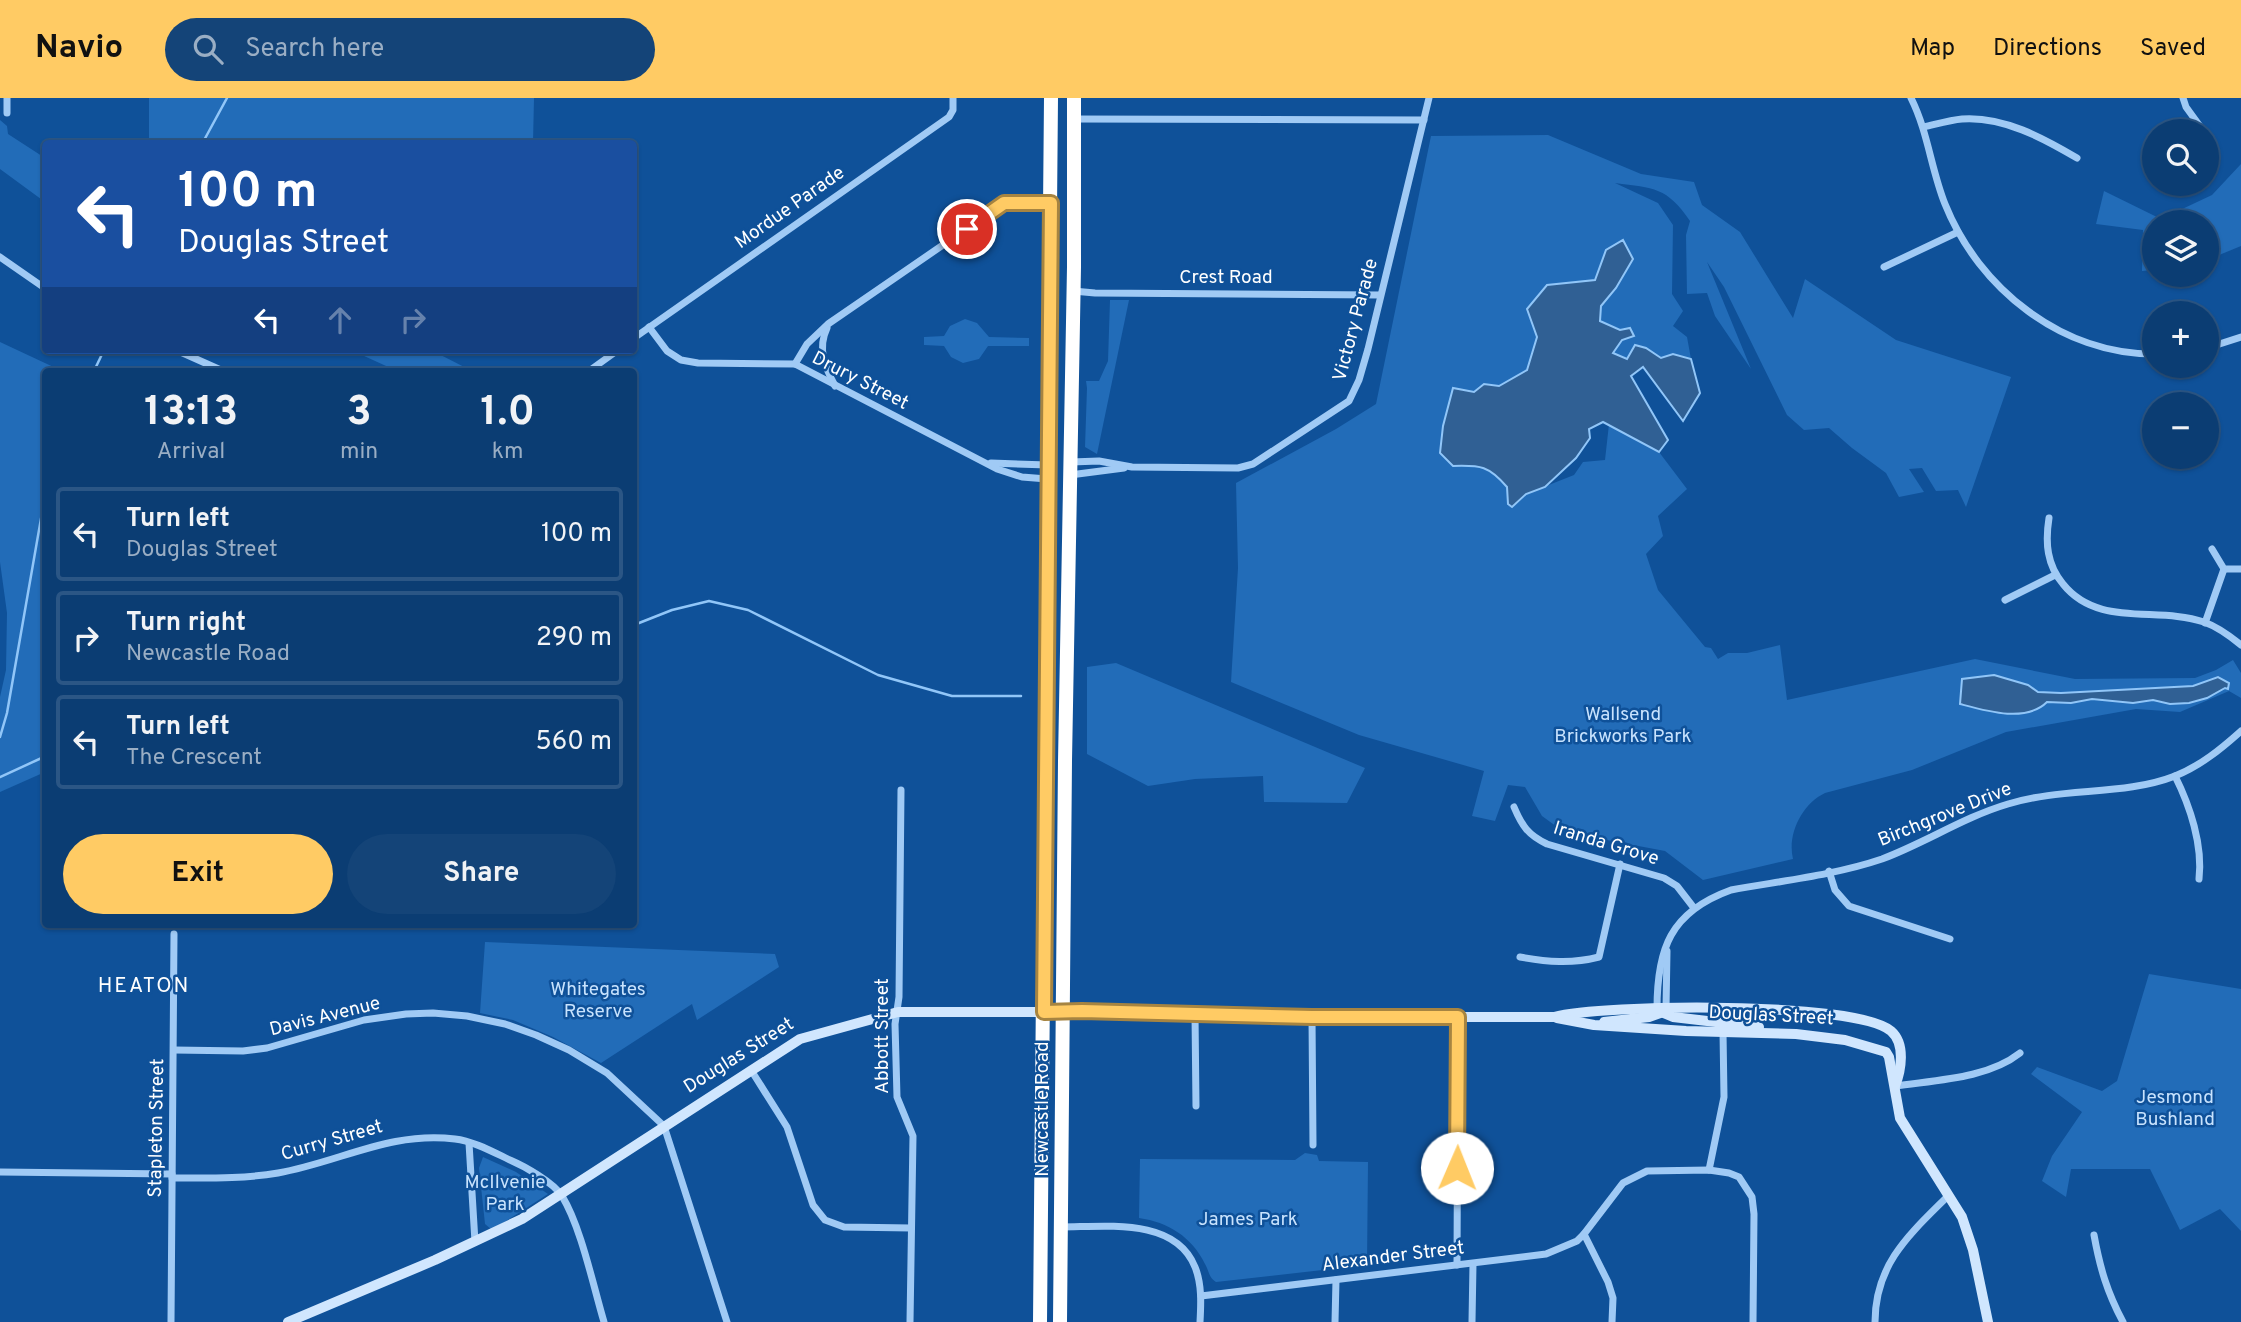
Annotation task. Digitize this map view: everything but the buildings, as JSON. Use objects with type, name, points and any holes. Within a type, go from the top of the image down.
[{"type":"highway","name":"Newcastle Road","points":[[1040,1322],[1051,98]]},
{"type":"highway","name":"Newcastle Road","points":[[1060,1322],[1074,98]]},
{"type":"highway","points":[[1048,472],[1070,469]]},
{"type":"highway","name":"Douglas Street","points":[[1044,1012],[1063,1012]]},
{"type":"street","points":[[7,113],[8,98]]},
{"type":"street","name":"Mordue Parade","points":[[637,336],[949,117],[953,110],[953,98]]},
{"type":"street","name":"Victory Parade","points":[[1070,469],[1132,467],[1219,470],[1245,467],[1349,401],[1355,392],[1368,349],[1429,98]]},
{"type":"street","points":[[1911,98],[1924,127],[1941,192],[1958,232],[1976,261],[1993,281],[2038,318],[2094,344],[2142,354]]},
{"type":"street","points":[[2183,98],[2195,119]]},
{"type":"street","points":[[1074,119],[1424,120]]},
{"type":"street","points":[[1924,127],[1963,119],[2000,122],[2054,144],[2077,158]]},
{"type":"street","points":[[794,365],[807,344],[828,324],[1004,203],[1051,203]]},
{"type":"street","points":[[1884,267],[1958,232]]},
{"type":"street","points":[[0,257],[42,286]]},
{"type":"street","name":"Crest Road","points":[[1073,291],[1380,295]]},
{"type":"street","points":[[828,324],[823,335],[822,358],[836,386]]},
{"type":"street","name":"Drury Street","points":[[649,327],[667,351],[681,360],[698,363],[794,365],[1015,476],[1048,472]]},
{"type":"street","points":[[2219,344],[2241,337]]},
{"type":"street","points":[[185,354],[216,368]]},
{"type":"street","points":[[593,368],[612,354]]},
{"type":"street","name":"Drury Street","points":[[980,460],[1048,472]]},
{"type":"street","name":"Victory Parade","points":[[1070,469],[1099,461],[1132,467]]},
{"type":"street","points":[[2049,519],[2046,538],[2050,563],[2055,575],[2081,602],[2105,611],[2175,616],[2205,622],[2241,645]]},
{"type":"street","points":[[2212,549],[2224,569]]},
{"type":"street","points":[[2205,622],[2224,569]]},
{"type":"street","points":[[2224,569],[2241,569]]},
{"type":"street","points":[[2005,600],[2055,575]]},
{"type":"street","name":"Birchgrove Drive","points":[[1662,1010],[1670,940],[1682,919],[1714,896],[1731,890],[1866,863],[1897,853],[2007,804],[2064,792],[2140,785],[2175,776],[2199,764],[2241,732]]},
{"type":"street","points":[[2175,776],[2185,799],[2200,851],[2199,879]]},
{"type":"street","name":"Abbott Street","points":[[901,790],[898,1012],[895,1024],[897,1097],[913,1136],[910,1322]]},
{"type":"street","name":"Iranda Grove","points":[[1514,807],[1522,825],[1533,838],[1664,878],[1677,886],[1694,908]]},
{"type":"street","points":[[1520,957],[1549,962],[1583,961],[1598,957],[1620,864]]},
{"type":"street","points":[[1829,871],[1835,890],[1849,906],[1950,939]]},
{"type":"street","name":"Stapleton Street","points":[[171,1322],[174,934]]},
{"type":"street","points":[[1594,1025],[1615,1019],[1649,1017],[1662,1010],[1673,1017],[1796,1034]]},
{"type":"street","name":"Douglas Street","points":[[1063,1012],[1312,1017],[1554,1017],[1588,1011],[1798,1011],[1838,1015],[1874,1023],[1892,1032],[1899,1043],[1900,1069],[1895,1086]]},
{"type":"street","name":"Douglas Street","points":[[288,1322],[475,1242],[522,1219],[800,1039],[898,1012],[1044,1012]]},
{"type":"street","name":"Davis Avenue","points":[[174,1050],[243,1051],[267,1048],[364,1020],[406,1014],[467,1016],[505,1024],[569,1051],[607,1073],[664,1126],[727,1322]]},
{"type":"street","points":[[1195,1014],[1196,1106]]},
{"type":"street","points":[[1312,1017],[1313,1145]]},
{"type":"street","points":[[1457,1265],[1458,1017]]},
{"type":"street","name":"Douglas Street","points":[[1554,1017],[1594,1025],[1796,1034],[1845,1040],[1884,1051],[1889,1057],[1895,1086]]},
{"type":"street","points":[[1709,1170],[1724,1097],[1723,1032]]},
{"type":"street","points":[[1988,1322],[1970,1239],[1962,1217],[1900,1118],[1895,1086],[1989,1069],[2007,1063],[2020,1053]]},
{"type":"street","points":[[751,1070],[787,1127],[813,1205],[825,1220],[844,1227],[911,1228]]},
{"type":"street","name":"Curry Street","points":[[0,1172],[245,1178],[313,1166],[391,1140],[434,1138],[457,1139],[520,1164],[561,1194]]},
{"type":"street","points":[[470,1143],[475,1242]]},
{"type":"street","points":[[1612,1322],[1613,1298],[1608,1282],[1584,1234],[1623,1184],[1647,1171],[1709,1170],[1739,1177],[1752,1197],[1753,1322]]},
{"type":"street","points":[[561,1194],[571,1214],[604,1322]]},
{"type":"street","points":[[1875,1322],[1880,1288],[1893,1255],[1949,1195]]},
{"type":"street","points":[[1061,1227],[1143,1229],[1159,1233],[1181,1245],[1195,1267],[1201,1296],[1200,1322]]},
{"type":"street","name":"Alexander Street","points":[[1201,1296],[1546,1254],[1577,1241],[1584,1234]]},
{"type":"street","points":[[2094,1235],[2100,1271],[2123,1322]]},
{"type":"street","points":[[1472,1322],[1473,1264]]},
{"type":"street","points":[[1335,1322],[1336,1280]]},
{"type":"green space","points":[[149,98],[534,98],[533,140],[149,140]]},
{"type":"green space","points":[[0,120],[7,126],[8,134],[42,156],[42,200],[0,169]]},
{"type":"green space","name":"Wallsend Brickworks Park","points":[[1548,135],[1641,174],[1694,182],[1702,205],[1740,232],[1793,318],[1805,279],[1896,340],[2011,377],[1966,507],[1958,490],[1936,491],[1922,468],[1909,469],[1924,492],[1899,497],[1886,473],[1829,428],[1804,430],[1787,415],[1724,287],[1707,262],[1751,369],[1715,316],[1707,293],[1687,294],[1686,235],[1690,221],[1674,201],[1650,188],[1615,183],[1658,203],[1673,225],[1672,294],[1683,311],[1673,326],[1687,337],[1691,359],[1673,354],[1661,358],[1646,348],[1627,359],[1613,353],[1622,340],[1621,330],[1600,321],[1601,306],[1616,288],[1606,250],[1595,280],[1547,285],[1537,337],[1527,370],[1499,386],[1484,384],[1474,393],[1453,466],[1478,466],[1495,474],[1508,487],[1508,504],[1512,507],[1526,494],[1574,475],[1583,462],[1605,460],[1609,424],[1659,452],[1687,489],[1658,516],[1663,536],[1646,554],[1658,590],[1718,659],[1728,653],[1747,653],[1780,645],[1787,700],[1975,659],[2075,679],[2195,678],[2233,660],[2241,673],[2241,698],[2229,691],[2180,712],[2136,709],[2006,732],[1912,770],[1825,793],[1809,804],[1798,821],[1792,840],[1793,859],[1703,880],[1665,851],[1564,832],[1542,816],[1525,787],[1508,785],[1495,821],[1472,816],[1484,771],[1359,735],[1231,682],[1238,568],[1236,483],[1336,429],[1376,404],[1431,136]]},
{"type":"green space","points":[[2241,164],[2241,246],[2219,255],[2219,210],[2180,210],[2210,196],[2219,196],[2219,188]]},
{"type":"green space","points":[[2104,191],[2143,210],[2142,230],[2096,224]]},
{"type":"green space","points":[[1110,300],[1129,300],[1097,454],[1085,447],[1086,381],[1099,381],[1108,361]]},
{"type":"green space","points":[[965,319],[977,323],[989,337],[1029,338],[1029,346],[988,346],[979,359],[963,363],[951,357],[944,346],[924,345],[924,337],[944,336],[950,326]]},
{"type":"green space","points":[[0,342],[56,368],[42,368],[42,773],[0,792],[0,697],[6,670],[7,613],[0,562]]},
{"type":"green space","points":[[360,354],[439,354],[466,368],[390,368]]},
{"type":"green space","points":[[1116,663],[1365,768],[1347,803],[1264,802],[1263,776],[1195,779],[1148,786],[1087,754],[1087,667]]},
{"type":"green space","name":"Whitegates Reserve","points":[[485,942],[775,954],[779,967],[697,1020],[692,1004],[601,1063],[553,1037],[513,1020],[480,1013]]},
{"type":"green space","name":"Jesmond Bushland","points":[[2149,974],[2241,989],[2241,1231],[2220,1209],[2180,1230],[2150,1169],[2071,1169],[2066,1197],[2042,1181],[2052,1156],[2082,1112],[2031,1074],[2037,1067],[2102,1091],[2117,1081]]},
{"type":"green space","name":"James Park","points":[[1305,1153],[1317,1155],[1319,1161],[1368,1162],[1367,1265],[1216,1282],[1210,1276],[1200,1254],[1178,1232],[1160,1223],[1139,1218],[1140,1159],[1295,1160]]},
{"type":"green space","name":"McIlvenie Park","points":[[483,1157],[516,1172],[548,1194],[492,1230],[485,1224],[479,1168]]},
{"type":"shaded area","points":[[1623,240],[1633,259],[1616,288],[1601,306],[1600,321],[1620,330],[1630,328],[1634,336],[1622,340],[1613,353],[1627,359],[1635,345],[1646,348],[1661,358],[1673,354],[1691,359],[1700,393],[1683,421],[1643,367],[1631,376],[1668,440],[1659,452],[1603,422],[1589,429],[1590,438],[1576,458],[1545,487],[1526,494],[1512,507],[1508,504],[1507,487],[1495,475],[1484,468],[1453,466],[1440,453],[1443,426],[1453,388],[1474,392],[1484,384],[1499,386],[1527,370],[1537,337],[1527,309],[1547,285],[1595,280],[1606,250]]},
{"type":"shaded area","points":[[1994,675],[2028,685],[2038,692],[2061,693],[2193,686],[2218,677],[2229,683],[2228,689],[2189,703],[2170,704],[2153,700],[2133,703],[2092,699],[2071,703],[2047,702],[2028,712],[2017,714],[1993,712],[1960,704],[1962,679]]},
{"type":"waterway","points":[[204,140],[227,98]]},
{"type":"waterway","points":[[95,368],[102,354]]},
{"type":"waterway","points":[[0,737],[7,713],[42,513]]},
{"type":"waterway","points":[[637,624],[672,610],[709,601],[748,610],[878,675],[952,696],[1021,696]]},
{"type":"waterway","points":[[0,777],[42,758]]},
{"type":"district","name":"HEATON","points":[[144,986]]},
{"type":"route","points":[[967,229],[1004,203],[1051,203],[1044,1012],[1458,1017],[1457,1168]]}]
